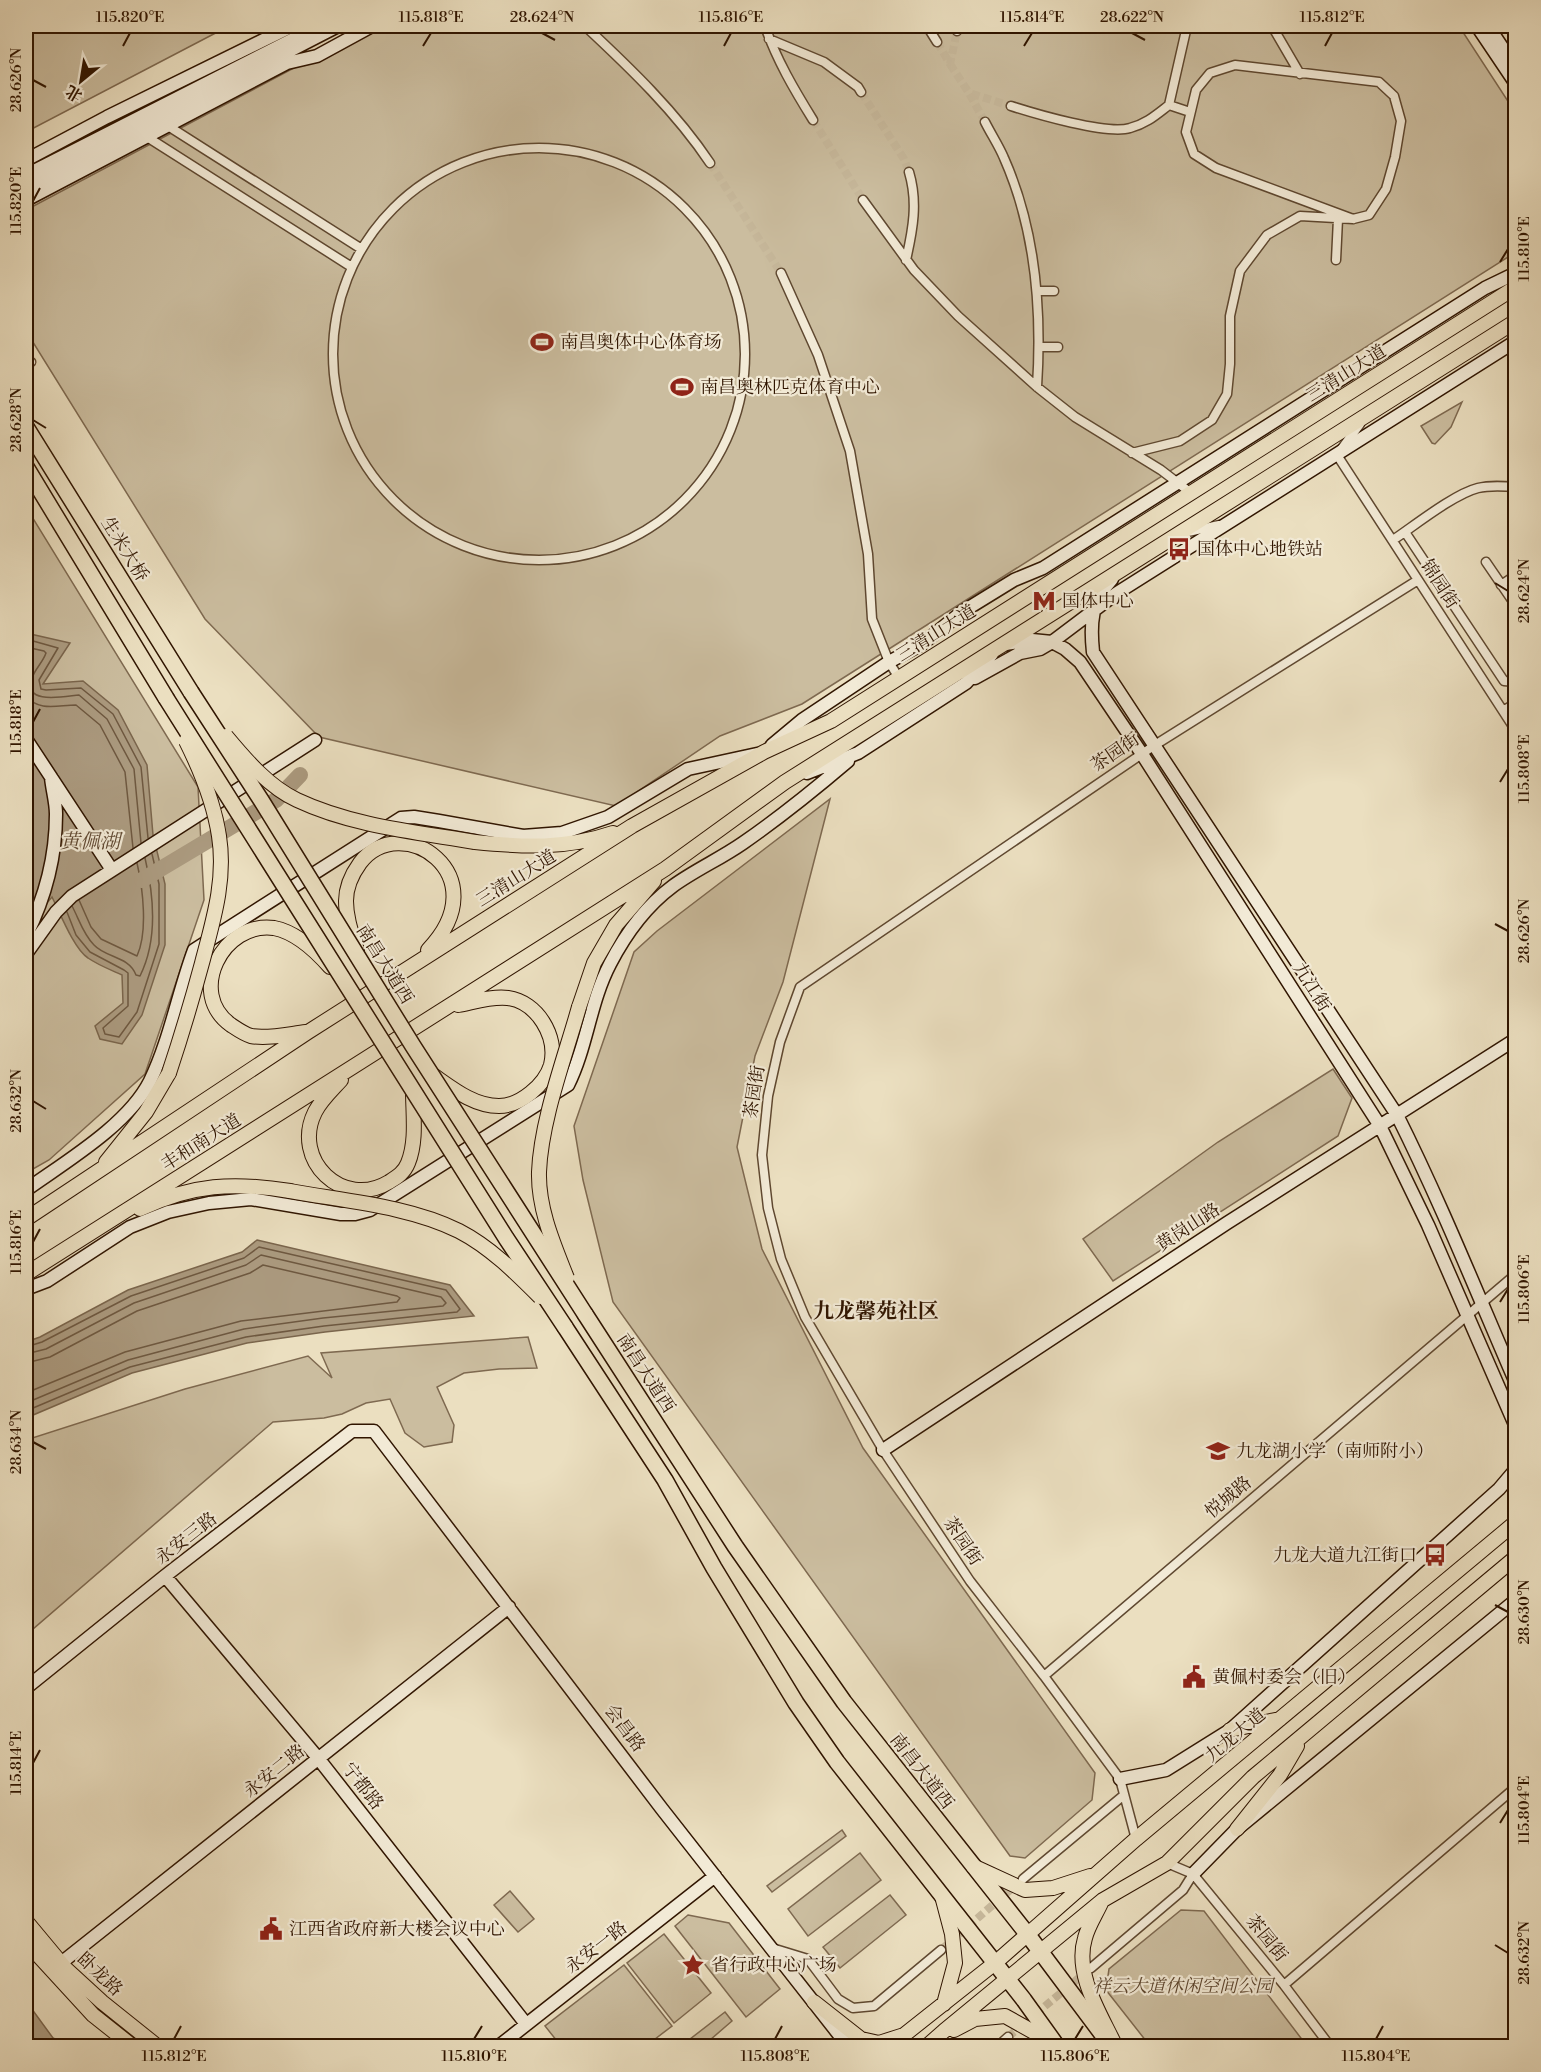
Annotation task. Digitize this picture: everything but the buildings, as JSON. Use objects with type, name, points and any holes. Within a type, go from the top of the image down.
[{"type":"highway","name":"生米大桥","points":[[26,427],[191,692]]},
{"type":"highway","points":[[26,467],[165,698],[413,1091],[665,1480],[714,1568],[796,1703],[837,1762],[995,1963],[1056,2045]]},
{"type":"highway","name":"南昌大道西","points":[[191,692],[433,1076],[735,1546],[844,1702],[1029,1935],[1113,2046]]},
{"type":"main road","name":"三清山大道","points":[[366,995],[632,826],[764,752],[831,721],[1515,287]]},
{"type":"main road","points":[[448,1007],[664,869],[785,782],[1515,321]]},
{"type":"main road","points":[[191,692],[238,751],[263,777],[296,799],[347,818],[476,842],[519,847],[570,844],[598,838],[632,826]]},
{"type":"main road","points":[[98,1171],[146,1112],[169,1073],[184,1028],[218,901],[221,865],[219,837],[211,799],[196,761],[165,698]]},
{"type":"main road","points":[[362,963],[348,922],[346,900],[348,884],[355,869],[365,856],[390,844],[424,849],[438,859],[447,870],[453,885],[455,897],[453,909],[440,938],[414,965]]},
{"type":"main road","points":[[576,1300],[552,1239],[543,1205],[539,1173],[544,1139],[579,1007],[594,963],[616,925],[664,869]]},
{"type":"main road","points":[[308,1032],[250,1036],[225,1021],[216,1007],[210,985],[218,957],[226,945],[240,934],[254,928],[275,928],[317,952],[345,983]]},
{"type":"main road","name":"丰和南大道","points":[[26,1219],[366,995]]},
{"type":"main road","points":[[433,1076],[466,1097],[483,1104],[501,1106],[514,1103],[528,1095],[551,1065],[552,1050],[548,1032],[540,1016],[526,1004],[508,998],[484,999],[448,1007]]},
{"type":"main road","name":"丰和南大道","points":[[26,1274],[448,1007]]},
{"type":"main road","points":[[350,1069],[315,1112],[309,1140],[310,1153],[316,1166],[338,1184],[353,1189],[368,1190],[385,1185],[400,1176],[408,1164],[413,1146],[413,1091]]},
{"type":"main road","points":[[90,1233],[150,1204],[201,1188],[255,1185],[416,1215],[460,1232],[482,1245],[509,1266],[555,1311]]},
{"type":"main road","name":"九龙大道","points":[[814,2002],[861,2039],[879,2043],[904,2035],[979,1977],[1137,1839],[1515,1522]]},
{"type":"main road","points":[[929,2044],[1103,1899],[1167,1863],[1254,1777],[1515,1557]]},
{"type":"main road","points":[[1230,1730],[1282,1718]]},
{"type":"main road","points":[[1237,1829],[1280,1775],[1302,1738]]},
{"type":"main road","points":[[973,1866],[1025,1890],[1053,1888],[1095,1875]]},
{"type":"main road","points":[[942,1896],[952,1934],[955,1963],[944,2004]]},
{"type":"main road","points":[[1103,1899],[1085,1937],[1082,1959],[1089,1990],[1113,2046]]},
{"type":"main road","name":"卧龙路","points":[[26,1921],[61,1963],[102,2002],[157,2046]]},
{"type":"main road","name":"卧龙路","points":[[26,1942],[93,2015],[132,2046]]},
{"type":"main road","points":[[929,2044],[975,2019],[1005,2016],[1056,2045]]},
{"type":"street","points":[[26,160],[107,117],[292,26]]},
{"type":"street","points":[[158,119],[319,26]]},
{"type":"street","points":[[26,187],[338,26]]},
{"type":"street","points":[[26,175],[136,130],[287,63],[317,56],[372,26]]},
{"type":"street","points":[[585,26],[676,118],[710,163]]},
{"type":"street","points":[[765,26],[798,95],[813,120]]},
{"type":"street","points":[[927,26],[937,42]]},
{"type":"street","points":[[1011,106],[1038,115],[1111,130],[1128,129],[1150,120],[1169,105],[1187,26]]},
{"type":"street","points":[[1272,26],[1300,74]]},
{"type":"street","points":[[1478,26],[1515,84]]},
{"type":"street","points":[[1488,26],[1515,68]]},
{"type":"street","points":[[770,39],[824,62],[858,87],[861,92]]},
{"type":"street","points":[[1132,453],[1180,441],[1212,420],[1227,394],[1230,364],[1230,316],[1240,271],[1267,235],[1300,216],[1353,219],[1369,215],[1386,189],[1395,157],[1401,121],[1394,96],[1379,82],[1235,65],[1210,73],[1196,90],[1186,132],[1194,154],[1216,168],[1353,219]]},
{"type":"street","points":[[1169,105],[1190,112]]},
{"type":"street","points":[[158,119],[360,248]]},
{"type":"street","points":[[985,122],[1004,159],[1024,216],[1038,291],[1040,347],[1037,387]]},
{"type":"street","points":[[26,200],[136,130]]},
{"type":"street","points":[[136,130],[350,266]]},
{"type":"street","points":[[546,147],[590,153],[631,169],[669,193],[712,240],[739,299],[747,352],[740,405],[721,454],[690,497],[657,524],[649,530],[600,552],[548,561],[495,556],[445,538],[401,508],[366,468],[343,421],[332,369],[332,358],[334,316],[350,266],[360,248],[387,212],[420,183],[459,162],[501,150],[546,147]]},
{"type":"street","points":[[906,260],[914,224],[914,189],[909,172]]},
{"type":"street","points":[[863,200],[906,260],[958,316],[1037,387],[1075,417],[1161,470],[1191,493]]},
{"type":"street","points":[[1336,260],[1338,219]]},
{"type":"street","points":[[26,1190],[88,1146],[127,1113],[149,1084],[163,1051],[182,981],[194,950],[400,818],[414,817],[523,836],[562,833],[608,817],[688,769],[764,752],[802,720],[889,662],[922,644],[971,607],[1014,580],[1043,568],[1485,288],[1515,266]]},
{"type":"street","points":[[781,273],[818,356],[850,451],[868,554],[872,619],[889,662],[899,678]]},
{"type":"street","points":[[1485,288],[1515,273]]},
{"type":"street","points":[[1038,291],[1054,291]]},
{"type":"street","points":[[26,1289],[47,1281],[130,1227],[178,1209],[251,1198],[341,1214],[355,1214],[370,1210],[568,1085],[578,1066],[609,965],[634,926],[654,901],[674,885],[742,843],[858,753],[966,683],[1020,653],[1040,649],[1052,642],[1117,593],[1515,341]]},
{"type":"street","points":[[1040,347],[1058,346]]},
{"type":"street","points":[[1337,455],[1370,411]]},
{"type":"street","name":"锦园街","points":[[1337,455],[1515,731]]},
{"type":"street","points":[[1393,540],[1464,493],[1479,487],[1515,487]]},
{"type":"street","points":[[1176,535],[1227,524]]},
{"type":"street","points":[[1405,532],[1504,681],[1515,682]]},
{"type":"street","points":[[1486,562],[1515,606]]},
{"type":"street","name":"九江街","points":[[1123,568],[1102,589],[1094,610],[1090,630],[1093,652],[1397,1115],[1461,1252],[1515,1383]]},
{"type":"street","points":[[1502,585],[1515,575]]},
{"type":"street","name":"茶园街","points":[[1137,1839],[1120,1779],[970,1581],[883,1450],[805,1317],[781,1258],[768,1208],[762,1155],[768,1096],[780,1042],[800,987],[1155,745],[1418,580]]},
{"type":"street","points":[[966,683],[1001,644],[1032,640],[1052,642]]},
{"type":"street","name":"九江街","points":[[1052,642],[1065,649],[1080,662],[1142,754],[1380,1126],[1428,1225],[1515,1427]]},
{"type":"street","points":[[1503,711],[1515,703]]},
{"type":"street","points":[[26,739],[112,870]]},
{"type":"street","points":[[26,954],[66,900],[315,740]]},
{"type":"street","points":[[785,782],[858,753]]},
{"type":"street","points":[[26,936],[45,889],[55,845],[56,812],[51,777]]},
{"type":"street","name":"黄岗山路","points":[[883,1450],[1227,1223],[1515,1040]]},
{"type":"street","name":"悦城路","points":[[1044,1676],[1515,1274]]},
{"type":"street","name":"永安三路","points":[[26,1688],[165,1576],[352,1431],[374,1431]]},
{"type":"street","name":"会昌路","points":[[374,1431],[848,2046]]},
{"type":"street","points":[[1120,1779],[1166,1770],[1230,1730],[1499,1490],[1515,1469]]},
{"type":"street","name":"宁都路","points":[[165,1576],[318,1758],[526,2024]]},
{"type":"street","points":[[1091,1968],[1183,1890],[1193,1874],[1237,1829],[1515,1600]]},
{"type":"street","name":"永安二路","points":[[61,1963],[509,1607]]},
{"type":"street","points":[[1284,1985],[1515,1787]]},
{"type":"street","points":[[1023,1879],[1124,1795]]},
{"type":"street","name":"茶园街","points":[[1167,1863],[1193,1874],[1284,1985],[1330,2046]]},
{"type":"street","name":"永安一路","points":[[499,2046],[715,1876]]},
{"type":"street","points":[[772,1948],[808,1959],[838,1999],[853,2008],[874,2006],[941,1950]]},
{"type":"street","points":[[998,2046],[1008,2037]]},
{"type":"green space","points":[[26,26],[229,26],[26,132]]},
{"type":"green space","name":"南昌奥林匹克体育中心","points":[[373,26],[1459,26],[1515,112],[1516,252],[802,704],[720,736],[616,806],[319,737],[205,619],[26,331],[26,210]]},
{"type":"green space","points":[[1462,402],[1451,427],[1435,444],[1432,443],[1421,426]]},
{"type":"green space","points":[[26,507],[198,787],[204,900],[145,1074],[49,1160],[26,1173]]},
{"type":"green space","points":[[830,799],[783,982],[755,1056],[737,1147],[762,1249],[863,1448],[1095,1773],[1092,1800],[1025,1858],[1010,1856],[613,1302],[583,1180],[574,1126],[634,952],[657,931]]},
{"type":"green space","points":[[1333,1069],[1352,1098],[1338,1136],[1113,1281],[1083,1239],[1218,1142]]},
{"type":"green space","points":[[528,1337],[537,1368],[464,1373],[437,1387],[454,1425],[452,1442],[424,1447],[405,1433],[390,1399],[366,1403],[342,1414],[324,1418],[273,1422],[26,1635],[26,1440],[185,1389],[308,1356],[332,1378],[321,1353]]},
{"type":"green space","points":[[842,1830],[846,1836],[772,1892],[767,1886]]},
{"type":"green space","points":[[860,1853],[881,1880],[808,1936],[788,1909]]},
{"type":"green space","points":[[510,1891],[534,1919],[518,1932],[494,1905]]},
{"type":"green space","points":[[890,1895],[906,1915],[840,1968],[823,1947]]},
{"type":"green space","name":"祥云大道休闲空间公园","points":[[1181,1910],[1204,1911],[1307,2046],[1150,2046],[1106,1990],[1109,1969]]},
{"type":"green space","points":[[688,1915],[729,1923],[780,1989],[746,2017],[675,1926]]},
{"type":"green space","points":[[664,1934],[711,1993],[674,2023],[627,1963]]},
{"type":"green space","points":[[624,1965],[672,2026],[646,2046],[561,2046],[545,2026]]},
{"type":"green space","points":[[725,2012],[732,2021],[703,2046],[681,2046]]},
{"type":"water","name":"黄佩湖","points":[[26,633],[70,643],[43,684],[83,681],[118,710],[147,765],[153,835],[165,884],[165,945],[142,1015],[122,1044],[100,1039],[95,1026],[123,1003],[122,975],[96,963],[83,953],[68,930],[52,897],[40,911],[26,904]]},
{"type":"water","points":[[257,1240],[450,1285],[474,1316],[247,1343],[132,1373],[26,1418],[26,1342],[40,1337],[128,1290],[242,1252]]},
{"type":"water","points":[[26,2001],[53,2038],[68,2046],[26,2046]]},
{"type":"waterway","points":[[142,880],[276,800],[300,775]]},
{"type":"tunnel","points":[[937,42],[950,64],[957,31]]},
{"type":"tunnel","points":[[950,64],[969,93]]},
{"type":"tunnel","points":[[861,92],[904,159],[909,172]]},
{"type":"tunnel","points":[[985,122],[969,93],[1011,106]]},
{"type":"tunnel","points":[[813,120],[863,200]]},
{"type":"tunnel","points":[[710,163],[781,273]]},
{"type":"tunnel","points":[[941,1950],[1018,1883]]},
{"type":"tunnel","points":[[1008,2037],[1086,1972]]},
{"type":"place","name":"南昌奥体中心体育场","points":[[542,342]]},
{"type":"place","name":"南昌奥林匹克体育中心","points":[[682,387]]},
{"type":"place","name":"国体中心地铁站","points":[[1179,549]]},
{"type":"place","name":"国体中心","points":[[1044,601]]},
{"type":"place","name":"九龙湖小学（南师附小）","points":[[1218,1451]]},
{"type":"place","name":"九龙大道九江街口","points":[[1435,1555]]},
{"type":"place","name":"黄佩村委会（旧）","points":[[1194,1677]]},
{"type":"place","name":"江西省政府新大楼会议中心","points":[[271,1929]]},
{"type":"place","name":"省行政中心广场","points":[[693,1965]]},
{"type":"district","name":"九龙馨苑社区","points":[[876,1311]]}]
